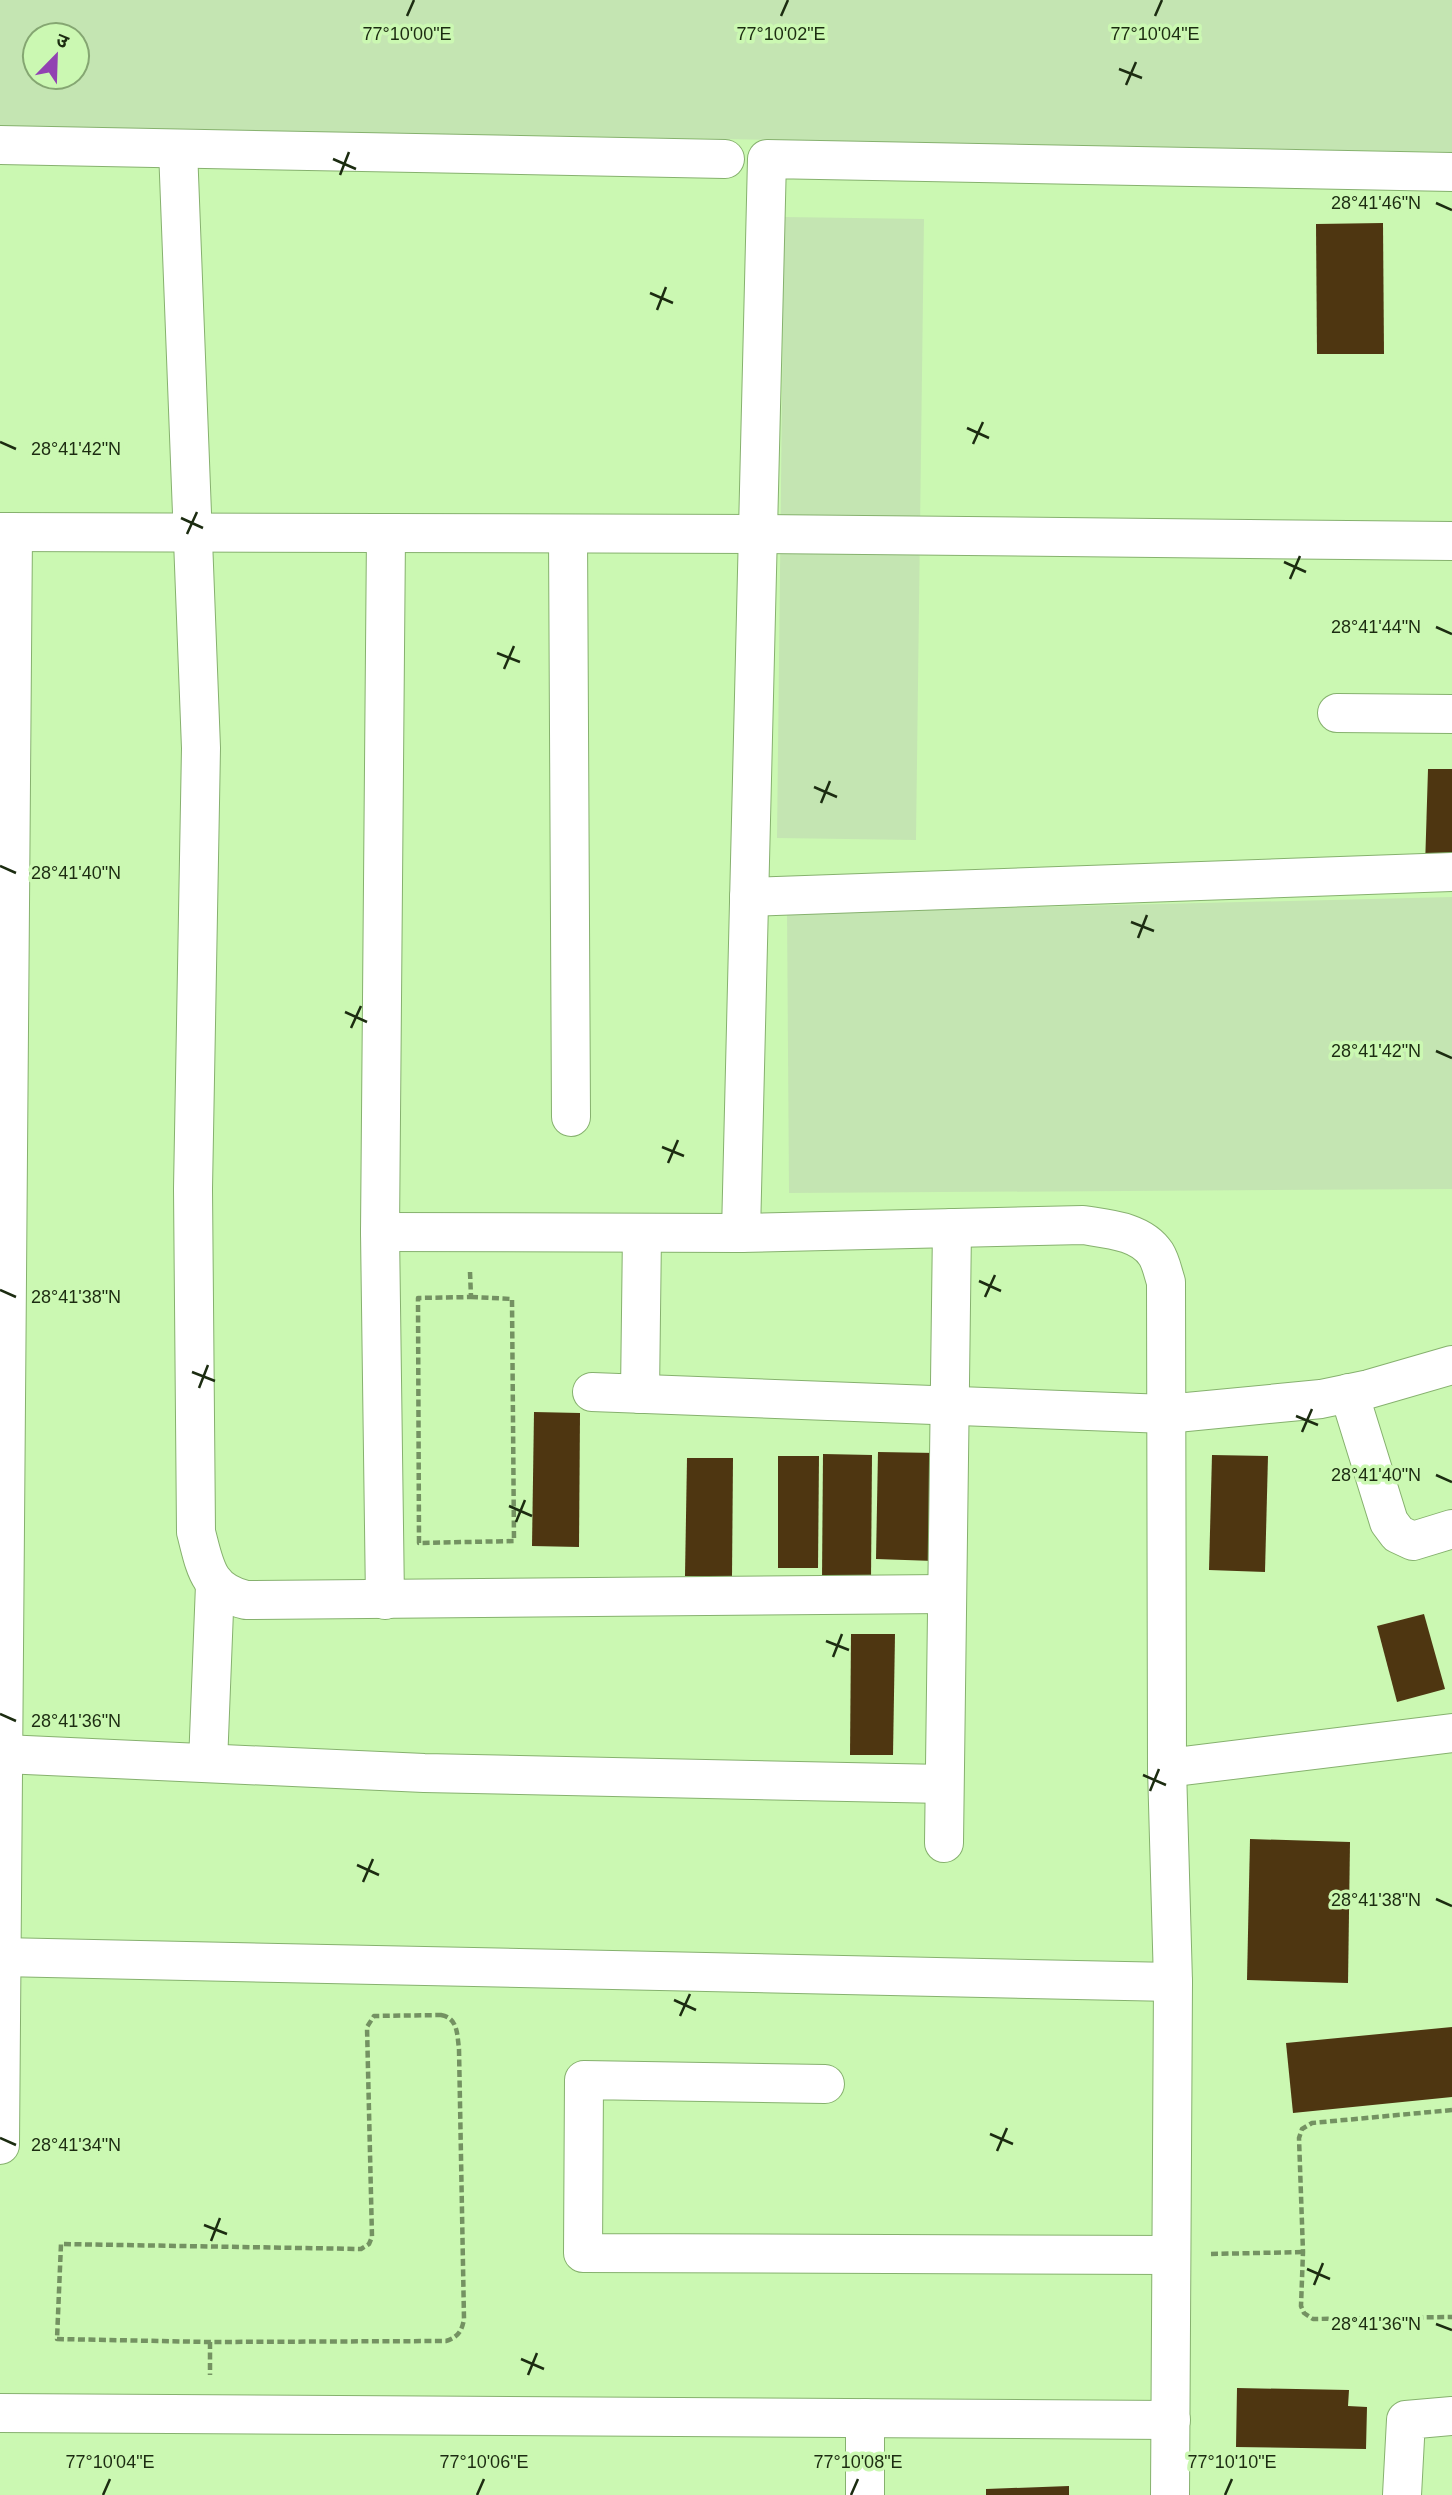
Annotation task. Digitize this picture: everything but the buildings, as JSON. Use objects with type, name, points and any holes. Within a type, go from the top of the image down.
[{"type":"street","points":[[0,145],[725,159]]},
{"type":"street","points":[[178,149],[201,748],[193,1189],[196,1532],[204,1566],[215,1585],[230,1596],[246,1600],[946,1594]]},
{"type":"street","points":[[741,1233],[766,159],[1452,173]]},
{"type":"street","points":[[0,2145],[4,1754],[6,532],[758,534],[1452,541]]},
{"type":"street","points":[[385,1600],[380,1232],[386,534]]},
{"type":"street","points":[[568,534],[571,1117]]},
{"type":"street","points":[[1337,713],[1452,714]]},
{"type":"street","points":[[749,897],[1452,872]]},
{"type":"street","points":[[380,1232],[741,1233],[1083,1225],[1121,1231],[1141,1241],[1156,1254],[1166,1282],[1167,1768],[1173,1982],[1170,2495]]},
{"type":"street","points":[[944,1843],[952,1228]]},
{"type":"street","points":[[640,1394],[642,1233]]},
{"type":"street","points":[[592,1392],[1166,1414],[1321,1399],[1452,1365]]},
{"type":"street","points":[[1349,1393],[1389,1521],[1398,1534],[1413,1541],[1452,1529]]},
{"type":"street","points":[[208,1763],[215,1585]]},
{"type":"street","points":[[1167,1768],[1452,1732]]},
{"type":"street","points":[[4,1754],[424,1773],[944,1784]]},
{"type":"street","points":[[2,1957],[1173,1982]]},
{"type":"street","points":[[825,2084],[584,2080],[583,2253],[1171,2255]]},
{"type":"street","points":[[0,2413],[1171,2420]]},
{"type":"street","points":[[1402,2495],[1406,2420],[1452,2416]]},
{"type":"street","points":[[865,2418],[865,2495]]},
{"type":"path","points":[[471,1297],[512,1299],[514,1541],[419,1543],[418,1298],[471,1297]]},
{"type":"path","points":[[374,2016],[446,2016],[457,2027],[459,2049],[464,2319],[460,2332],[455,2338],[446,2341],[209,2342],[57,2339],[61,2244],[365,2247],[372,2237],[367,2027],[374,2016]]},
{"type":"path","points":[[1452,2110],[1312,2123],[1302,2129],[1299,2138],[1303,2252],[1301,2306],[1304,2313],[1313,2319],[1452,2317]]},
{"type":"path","points":[[1171,2255],[1303,2252]]},
{"type":"green space","points":[[0,0],[1452,0],[1452,152],[0,126]]},
{"type":"green space","points":[[784,217],[924,219],[916,840],[777,838]]},
{"type":"green space","points":[[1452,897],[1452,1189],[789,1193],[787,913]]}]
